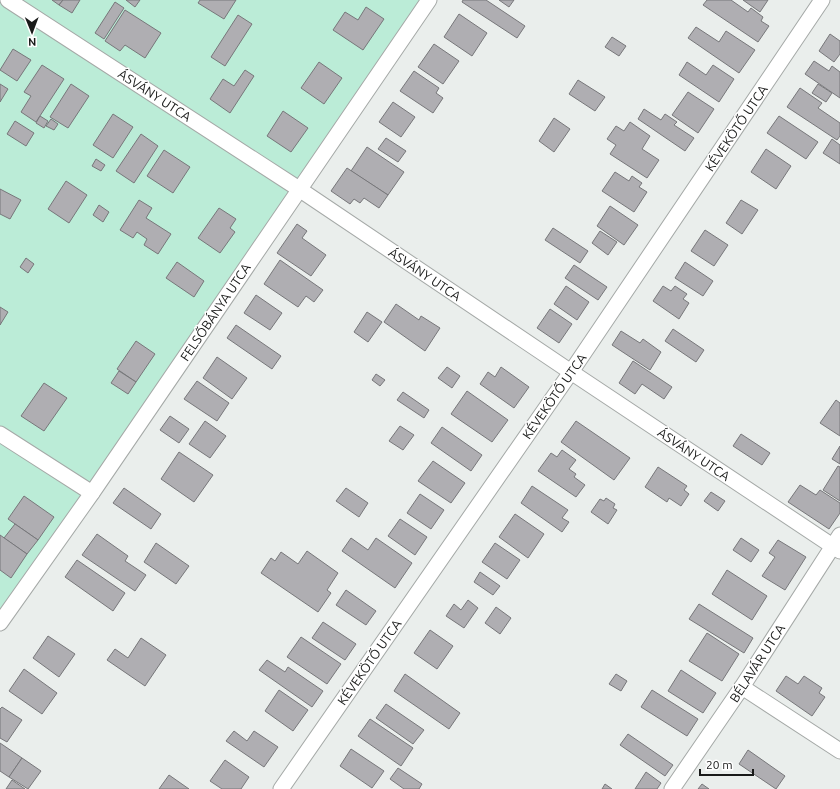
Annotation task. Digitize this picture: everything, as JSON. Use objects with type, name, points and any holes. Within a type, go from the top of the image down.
[{"type":"street","name":"ÁSVÁNY UTCA","points":[[8,0],[300,189],[571,372],[837,544]]},
{"type":"street","name":"FELSŐBÁNYA UTCA","points":[[0,623],[92,493],[429,0]]},
{"type":"street","name":"KÉVEKÖTŐ UTCA","points":[[281,789],[571,372],[822,0]]},
{"type":"street","points":[[0,434],[92,493]]},
{"type":"street","name":"BÉLAVÁR UTCA","points":[[672,789],[837,544]]},
{"type":"street","points":[[742,687],[840,751]]},
{"type":"green space","points":[[0,0],[429,0],[0,623]]},
{"type":"building","points":[[52,0],[63,0],[59,5]]},
{"type":"building","points":[[63,0],[80,0],[72,13],[59,5]]},
{"type":"building","points":[[126,0],[140,0],[135,7]]},
{"type":"building","points":[[200,0],[236,0],[224,19],[198,3]]},
{"type":"building","points":[[463,0],[486,0],[525,26],[517,38],[462,2]]},
{"type":"building","points":[[499,0],[514,0],[509,7]]},
{"type":"building","points":[[707,0],[731,0],[748,12],[751,8],[763,17],[761,21],[769,26],[758,42],[703,5]]},
{"type":"building","points":[[743,0],[768,0],[760,12]]},
{"type":"building","points":[[115,2],[124,8],[104,39],[95,33]]},
{"type":"building","points":[[366,7],[384,19],[363,50],[333,30],[345,12],[358,20]]},
{"type":"building","points":[[125,10],[161,33],[145,58],[125,45],[120,51],[105,41]]},
{"type":"building","points":[[459,14],[487,33],[472,56],[444,37]]},
{"type":"building","points":[[238,15],[252,24],[225,66],[211,57]]},
{"type":"building","points":[[696,27],[719,42],[726,31],[755,50],[739,73],[688,38]]},
{"type":"building","points":[[830,34],[840,41],[840,54],[834,62],[819,51]]},
{"type":"building","points":[[612,37],[626,46],[619,56],[605,47]]},
{"type":"building","points":[[434,44],[459,61],[443,84],[418,67]]},
{"type":"building","points":[[13,49],[31,60],[17,81],[0,70]]},
{"type":"building","points":[[814,61],[829,71],[832,66],[840,72],[840,98],[805,74]]},
{"type":"building","points":[[319,62],[342,78],[324,104],[301,88]]},
{"type":"building","points":[[687,62],[706,75],[713,65],[734,79],[719,102],[679,75]]},
{"type":"building","points":[[42,65],[64,79],[36,122],[21,112],[31,96],[24,92]]},
{"type":"building","points":[[245,70],[254,76],[230,113],[210,99],[223,79],[234,86]]},
{"type":"building","points":[[414,71],[439,88],[436,93],[443,98],[433,113],[400,91]]},
{"type":"building","points":[[578,80],[605,97],[595,111],[569,94]]},
{"type":"building","points":[[0,84],[8,89],[0,102]]},
{"type":"building","points":[[71,84],[89,96],[68,128],[50,117]]},
{"type":"building","points":[[818,84],[832,93],[826,102],[812,93]]},
{"type":"building","points":[[800,88],[822,103],[818,108],[840,123],[840,136],[837,140],[787,107]]},
{"type":"building","points":[[688,92],[714,109],[698,133],[672,115]]},
{"type":"building","points":[[393,102],[415,117],[401,137],[379,122]]},
{"type":"building","points":[[644,109],[661,120],[665,114],[677,122],[674,125],[694,138],[685,151],[638,119]]},
{"type":"building","points":[[283,111],[308,128],[291,152],[267,136]]},
{"type":"building","points":[[113,114],[133,127],[113,158],[93,145]]},
{"type":"building","points":[[40,116],[48,121],[44,128],[36,123]]},
{"type":"building","points":[[779,116],[818,142],[806,159],[767,133]]},
{"type":"building","points":[[554,118],[570,129],[554,152],[539,141]]},
{"type":"building","points":[[51,119],[58,124],[54,130],[46,126]]},
{"type":"building","points":[[15,121],[34,133],[26,146],[7,134]]},
{"type":"building","points":[[630,122],[650,136],[642,149],[659,160],[647,178],[610,154],[616,145],[607,139],[616,126],[624,131]]},
{"type":"building","points":[[141,134],[158,146],[134,183],[116,171]]},
{"type":"building","points":[[386,138],[406,151],[398,162],[378,149]]},
{"type":"building","points":[[832,139],[840,145],[840,164],[823,153]]},
{"type":"building","points":[[367,147],[404,172],[388,195],[351,171]]},
{"type":"building","points":[[766,149],[791,166],[776,189],[751,172]]},
{"type":"building","points":[[164,150],[190,167],[173,193],[147,176]]},
{"type":"building","points":[[96,159],[105,165],[101,171],[92,166]]},
{"type":"building","points":[[347,168],[388,195],[379,208],[364,198],[360,203],[354,199],[350,204],[331,191]]},
{"type":"building","points":[[615,172],[629,181],[632,176],[642,183],[639,187],[647,192],[634,212],[602,191]]},
{"type":"building","points":[[66,181],[87,195],[69,223],[48,209]]},
{"type":"building","points":[[0,189],[21,200],[10,219],[0,214]]},
{"type":"building","points":[[139,200],[152,208],[146,218],[171,234],[158,254],[144,245],[147,239],[137,232],[133,238],[120,230]]},
{"type":"building","points":[[741,200],[758,210],[742,234],[726,223]]},
{"type":"building","points":[[99,205],[109,212],[103,222],[93,215]]},
{"type":"building","points":[[610,206],[638,225],[624,245],[597,226]]},
{"type":"building","points":[[219,208],[236,219],[230,228],[235,232],[220,253],[198,238]]},
{"type":"building","points":[[297,224],[307,231],[302,238],[326,255],[311,276],[277,253]]},
{"type":"building","points":[[553,228],[588,251],[580,263],[545,240]]},
{"type":"building","points":[[705,230],[728,245],[714,266],[691,251]]},
{"type":"building","points":[[600,231],[617,242],[608,255],[592,243]]},
{"type":"building","points":[[26,258],[34,264],[28,273],[20,267]]},
{"type":"building","points":[[280,260],[323,290],[314,302],[306,296],[298,307],[264,284]]},
{"type":"building","points":[[177,262],[204,281],[194,297],[166,278]]},
{"type":"building","points":[[685,262],[713,281],[703,296],[675,278]]},
{"type":"building","points":[[574,265],[607,287],[598,300],[565,278]]},
{"type":"building","points":[[566,286],[589,302],[577,320],[554,304]]},
{"type":"building","points":[[663,286],[671,291],[675,286],[687,294],[683,299],[689,303],[679,319],[653,301]]},
{"type":"building","points":[[256,295],[282,313],[270,330],[244,313]]},
{"type":"building","points":[[396,304],[419,320],[421,316],[440,328],[425,351],[384,322]]},
{"type":"building","points":[[0,307],[8,312],[0,325]]},
{"type":"building","points":[[550,309],[572,324],[559,343],[537,328]]},
{"type":"building","points":[[367,312],[382,322],[368,342],[354,332]]},
{"type":"building","points":[[236,325],[281,356],[272,369],[227,338]]},
{"type":"building","points":[[673,329],[704,350],[696,362],[665,341]]},
{"type":"building","points":[[621,331],[640,343],[643,339],[661,352],[650,370],[612,345]]},
{"type":"building","points":[[136,341],[155,354],[136,382],[117,369]]},
{"type":"building","points":[[217,357],[247,378],[232,399],[203,378]]},
{"type":"building","points":[[633,361],[672,387],[664,399],[642,384],[635,394],[619,383]]},
{"type":"building","points":[[447,367],[460,376],[452,388],[438,378]]},
{"type":"building","points":[[501,367],[529,387],[514,408],[480,384],[488,372],[495,377]]},
{"type":"building","points":[[119,371],[136,382],[128,394],[111,383]]},
{"type":"building","points":[[376,374],[385,380],[380,386],[372,380]]},
{"type":"building","points":[[197,381],[229,403],[217,421],[184,399]]},
{"type":"building","points":[[44,383],[67,398],[44,431],[21,416]]},
{"type":"building","points":[[467,391],[508,420],[492,442],[451,414]]},
{"type":"building","points":[[403,392],[429,410],[424,418],[397,400]]},
{"type":"building","points":[[836,400],[840,403],[840,436],[820,423]]},
{"type":"building","points":[[170,416],[189,429],[179,443],[160,430]]},
{"type":"building","points":[[205,421],[226,436],[210,458],[189,444]]},
{"type":"building","points":[[576,421],[630,458],[614,480],[561,442]]},
{"type":"building","points":[[400,426],[414,435],[403,450],[389,441]]},
{"type":"building","points":[[442,427],[482,455],[471,471],[431,443]]},
{"type":"building","points":[[741,434],[770,453],[762,465],[733,446]]},
{"type":"building","points":[[840,446],[840,464],[832,459]]},
{"type":"building","points":[[562,450],[576,460],[569,469],[576,474],[574,477],[585,485],[576,497],[538,471],[551,453],[557,457]]},
{"type":"building","points":[[179,452],[213,475],[194,502],[161,479]]},
{"type":"building","points":[[433,461],[465,483],[451,503],[418,481]]},
{"type":"building","points":[[838,466],[840,467],[840,501],[823,490]]},
{"type":"building","points":[[658,467],[687,486],[684,490],[689,494],[681,506],[669,498],[667,502],[645,487]]},
{"type":"building","points":[[800,485],[816,495],[820,490],[840,503],[840,513],[829,529],[788,502]]},
{"type":"building","points":[[532,486],[568,510],[562,518],[569,522],[562,532],[521,503]]},
{"type":"building","points":[[124,488],[161,514],[151,529],[113,503]]},
{"type":"building","points":[[346,488],[368,503],[359,517],[336,501]]},
{"type":"building","points":[[711,492],[725,501],[718,511],[704,501]]},
{"type":"building","points":[[420,494],[444,510],[431,529],[407,513]]},
{"type":"building","points":[[24,496],[54,517],[38,540],[8,519]]},
{"type":"building","points":[[606,498],[615,504],[613,508],[617,510],[608,524],[591,512],[600,499],[604,501]]},
{"type":"building","points":[[515,514],[544,534],[528,558],[499,537]]},
{"type":"building","points":[[400,519],[427,537],[415,555],[388,536]]},
{"type":"building","points":[[15,524],[38,540],[27,554],[4,538]]},
{"type":"building","points":[[97,534],[128,556],[125,561],[146,575],[135,591],[82,555]]},
{"type":"building","points":[[0,535],[27,554],[11,578],[0,570]]},
{"type":"building","points":[[351,538],[368,550],[376,538],[412,563],[395,588],[342,551]]},
{"type":"building","points":[[741,538],[759,550],[751,562],[733,550]]},
{"type":"building","points":[[778,540],[806,557],[785,590],[762,576],[775,557],[769,553]]},
{"type":"building","points":[[156,543],[189,566],[176,584],[144,562]]},
{"type":"building","points":[[495,543],[520,560],[507,579],[482,562]]},
{"type":"building","points":[[307,551],[338,573],[327,590],[331,593],[318,612],[261,573],[271,558],[275,561],[281,552],[298,564]]},
{"type":"building","points":[[77,560],[125,593],[113,611],[65,577]]},
{"type":"building","points":[[727,570],[767,596],[752,620],[712,594]]},
{"type":"building","points":[[480,572],[500,586],[493,595],[474,582]]},
{"type":"building","points":[[346,590],[376,611],[366,625],[336,605]]},
{"type":"building","points":[[468,600],[478,608],[464,628],[446,616],[454,604],[461,610]]},
{"type":"building","points":[[699,604],[753,638],[744,653],[689,619]]},
{"type":"building","points":[[496,607],[511,618],[500,634],[485,623]]},
{"type":"building","points":[[323,622],[356,644],[345,660],[312,638]]},
{"type":"building","points":[[430,630],[453,646],[437,669],[414,653]]},
{"type":"building","points":[[707,633],[739,654],[722,681],[689,661]]},
{"type":"building","points":[[48,636],[75,654],[59,677],[33,658]]},
{"type":"building","points":[[301,637],[341,664],[327,684],[287,657]]},
{"type":"building","points":[[141,638],[166,655],[145,686],[107,660],[115,649],[128,658]]},
{"type":"building","points":[[267,660],[285,672],[288,667],[323,691],[312,707],[259,670]]},
{"type":"building","points":[[24,669],[57,693],[42,714],[9,691]]},
{"type":"building","points":[[681,670],[716,693],[703,713],[668,691]]},
{"type":"building","points":[[405,674],[460,713],[449,729],[394,691]]},
{"type":"building","points":[[616,674],[627,681],[621,691],[609,684]]},
{"type":"building","points":[[786,676],[798,684],[804,676],[822,688],[819,693],[825,697],[812,716],[776,691]]},
{"type":"building","points":[[279,690],[308,710],[293,731],[265,711]]},
{"type":"building","points":[[652,690],[698,719],[687,736],[641,707]]},
{"type":"building","points":[[386,704],[424,730],[413,744],[376,718]]},
{"type":"building","points":[[2,707],[22,720],[7,742],[0,738],[0,709]]},
{"type":"building","points":[[370,719],[413,748],[401,766],[358,736]]},
{"type":"building","points":[[234,731],[247,741],[254,731],[278,747],[264,767],[226,741]]},
{"type":"building","points":[[628,734],[673,765],[665,776],[620,745]]},
{"type":"building","points":[[0,743],[22,758],[9,777],[0,771]]},
{"type":"building","points":[[351,749],[384,771],[372,788],[340,766]]},
{"type":"building","points":[[748,750],[785,776],[776,789],[739,764]]},
{"type":"building","points":[[22,758],[41,771],[28,789],[9,777]]},
{"type":"building","points":[[225,760],[249,777],[241,789],[222,789],[210,781]]},
{"type":"building","points":[[398,768],[422,784],[419,789],[404,789],[390,779]]},
{"type":"building","points":[[646,772],[661,783],[657,789],[635,789]]},
{"type":"building","points":[[169,775],[189,789],[159,789]]},
{"type":"building","points":[[12,780],[25,789],[6,789]]},
{"type":"building","points":[[605,784],[612,789],[602,789]]},
{"type":"building","points":[[702,784],[709,789],[698,789]]}]
